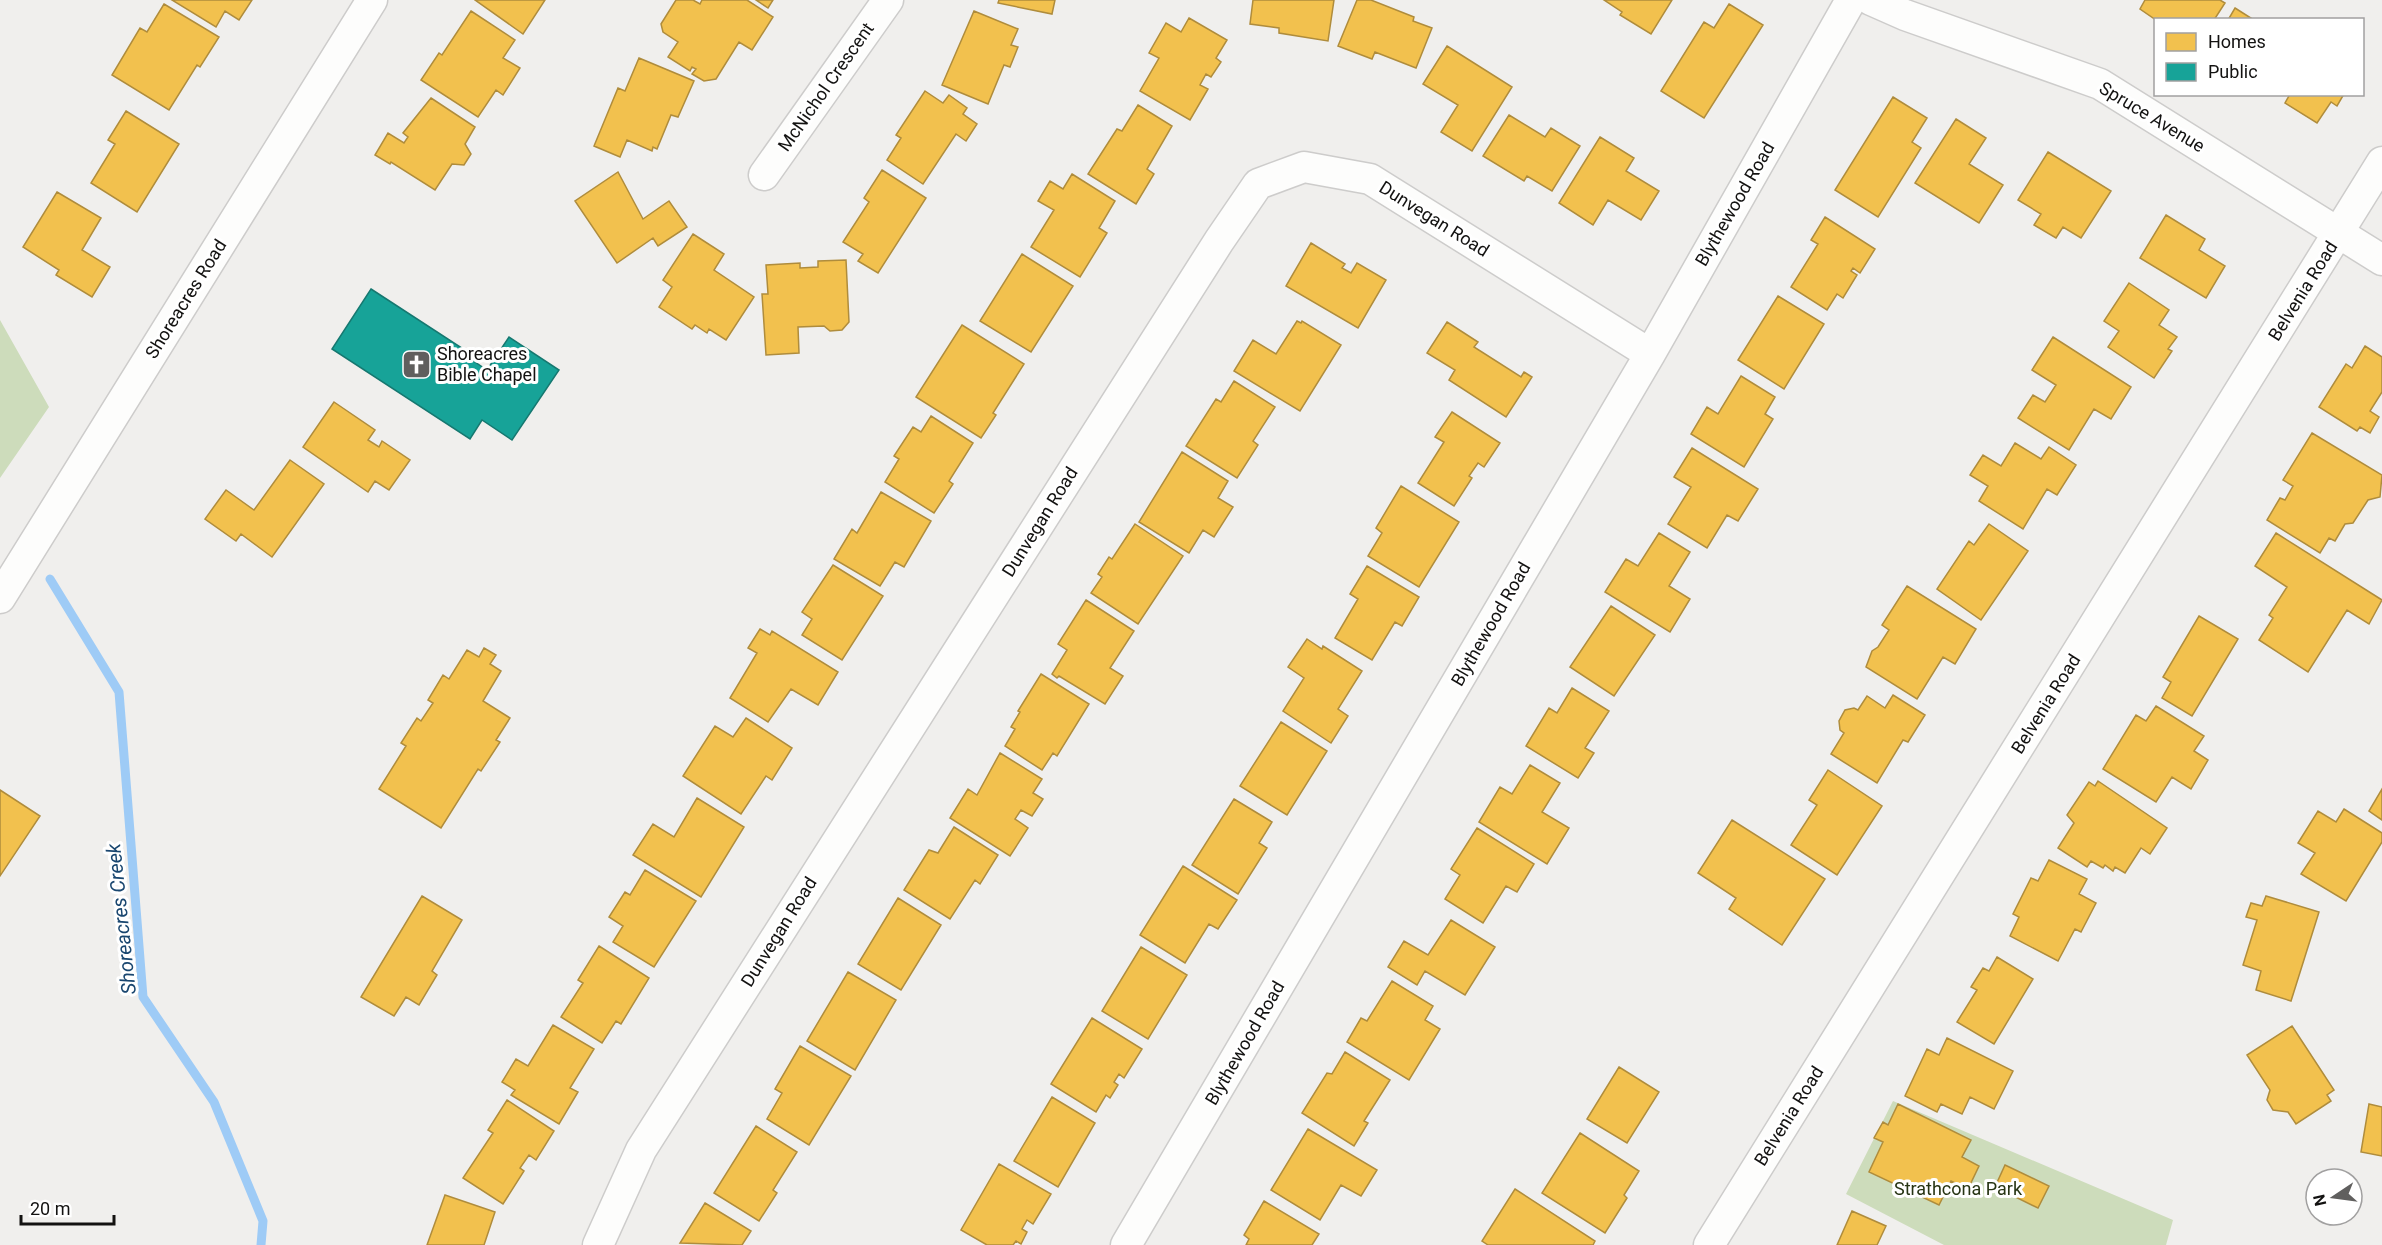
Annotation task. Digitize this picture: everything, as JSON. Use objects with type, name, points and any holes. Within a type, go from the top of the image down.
[{"type":"street","name":"Shoreacres Road","points":[[0,598],[372,0]]},
{"type":"street","name":"McNichol Crescent","points":[[764,174],[888,0]]},
{"type":"street","name":"Blythewood Road","points":[[1126,1245],[1650,354],[1851,0]]},
{"type":"street","name":"Spruce Avenue","points":[[1870,0],[1905,15],[2100,84],[2382,260]]},
{"type":"street","name":"Belvenia Road","points":[[1709,1245],[2382,162]]},
{"type":"street","name":"Dunvegan Road","points":[[598,1245],[641,1150],[1212,251],[1258,184],[1305,167],[1370,179],[1650,354]]},
{"type":"green space","points":[[0,320],[49,407],[0,478]]},
{"type":"green space","name":"Strathcona Park","points":[[1893,1101],[2173,1220],[2166,1245],[1944,1245],[1846,1194]]},
{"type":"building: Homes","points":[[172,0],[252,0],[239,20],[225,11],[216,27]]},
{"type":"building: Homes","points":[[475,0],[545,0],[523,34]]},
{"type":"building: Homes","points":[[676,0],[693,0],[700,4],[702,0],[747,0],[773,17],[752,50],[739,42],[716,79],[704,81],[692,74],[696,69],[692,67],[690,71],[668,57],[678,42],[663,32],[661,24]]},
{"type":"building: Homes","points":[[756,0],[773,0],[768,8]]},
{"type":"building: Homes","points":[[999,0],[1055,0],[1052,14],[998,3]]},
{"type":"building: Homes","points":[[1253,0],[1334,0],[1328,41],[1279,33],[1279,28],[1250,24]]},
{"type":"building: Homes","points":[[1357,0],[1371,0],[1414,17],[1413,21],[1432,28],[1416,68],[1375,52],[1372,59],[1338,46]]},
{"type":"building: Homes","points":[[1604,0],[1672,0],[1651,34],[1620,15],[1622,12]]},
{"type":"building: Homes","points":[[2145,0],[2220,0],[2225,3],[2215,18],[2154,19],[2140,9]]},
{"type":"building: Homes","points":[[164,4],[219,37],[200,67],[197,65],[169,110],[112,75],[140,28],[147,32]]},
{"type":"building: Homes","points":[[1729,4],[1763,25],[1704,118],[1661,91],[1704,22],[1714,28]]},
{"type":"building: Homes","points":[[2235,8],[2251,18],[2229,18]]},
{"type":"building: Homes","points":[[471,11],[515,40],[503,58],[520,68],[503,95],[496,90],[478,117],[421,80],[439,53],[442,55]]},
{"type":"building: Homes","points":[[974,11],[1018,29],[1011,45],[1018,47],[1010,67],[1004,65],[988,104],[942,85]]},
{"type":"building: Homes","points":[[1189,18],[1227,40],[1216,58],[1221,62],[1211,77],[1206,74],[1200,85],[1208,89],[1190,120],[1140,91],[1159,58],[1149,53],[1166,23],[1181,32]]},
{"type":"building: Homes","points":[[1447,46],[1512,87],[1472,151],[1441,132],[1458,105],[1423,84]]},
{"type":"building: Homes","points":[[639,58],[694,81],[678,117],[671,115],[657,149],[653,147],[652,151],[627,140],[620,157],[594,146],[618,88],[625,91]]},
{"type":"building: Homes","points":[[925,91],[943,103],[949,95],[967,108],[963,114],[977,124],[966,141],[956,134],[923,184],[887,160],[901,138],[896,135]]},
{"type":"building: Homes","points":[[2289,96],[2343,96],[2337,106],[2331,102],[2317,123],[2285,103]]},
{"type":"building: Homes","points":[[1893,97],[1927,118],[1912,142],[1921,148],[1878,217],[1835,190]]},
{"type":"building: Homes","points":[[431,98],[475,127],[465,144],[471,154],[464,165],[452,164],[435,190],[391,162],[390,164],[375,155],[388,133],[404,143],[408,137],[403,133]]},
{"type":"building: Homes","points":[[1138,105],[1172,126],[1147,169],[1154,174],[1136,204],[1088,174],[1117,129],[1122,131]]},
{"type":"building: Homes","points":[[126,111],[179,144],[137,212],[91,183],[115,144],[108,140]]},
{"type":"building: Homes","points":[[1509,115],[1545,137],[1551,128],[1580,146],[1552,191],[1527,176],[1524,181],[1483,156]]},
{"type":"building: Homes","points":[[1956,119],[1986,138],[1969,164],[2003,185],[1979,223],[1915,183]]},
{"type":"building: Homes","points":[[1600,137],[1634,158],[1626,171],[1659,191],[1641,220],[1608,200],[1593,225],[1559,203]]},
{"type":"building: Homes","points":[[2048,152],[2111,191],[2081,238],[2063,227],[2056,238],[2034,225],[2041,214],[2018,200]]},
{"type":"building: Homes","points":[[882,170],[926,198],[878,273],[858,261],[863,254],[843,242],[869,202],[864,198]]},
{"type":"building: Homes","points":[[618,172],[643,219],[669,201],[687,227],[658,246],[653,238],[617,263],[575,201]]},
{"type":"building: Homes","points":[[1072,174],[1115,201],[1099,228],[1107,233],[1080,277],[1031,247],[1054,210],[1038,201],[1050,181],[1063,189]]},
{"type":"building: Homes","points":[[57,192],[101,218],[82,250],[110,267],[92,297],[56,275],[59,270],[23,247]]},
{"type":"building: Homes","points":[[2166,215],[2205,239],[2199,250],[2225,266],[2206,298],[2140,258]]},
{"type":"building: Homes","points":[[1825,217],[1875,249],[1860,273],[1853,268],[1851,271],[1857,275],[1843,298],[1837,294],[1827,310],[1791,287],[1818,244],[1811,240]]},
{"type":"building: Homes","points":[[693,234],[724,254],[714,270],[754,297],[726,340],[709,329],[707,333],[695,325],[692,329],[659,307],[672,287],[663,280]]},
{"type":"building: Homes","points":[[1311,243],[1345,264],[1342,268],[1351,273],[1357,263],[1386,280],[1358,328],[1286,286]]},
{"type":"building: Homes","points":[[1022,254],[1073,286],[1031,352],[980,321]]},
{"type":"building: Homes","points":[[846,260],[849,322],[842,330],[830,331],[824,326],[798,327],[799,353],[766,355],[762,294],[768,294],[766,265],[800,263],[800,268],[818,267],[818,261]]},
{"type":"building: Homes","points":[[2129,283],[2169,310],[2159,325],[2177,337],[2168,349],[2172,351],[2154,378],[2108,347],[2119,331],[2104,321]]},
{"type":"building: Homes","points":[[1778,296],[1824,324],[1784,389],[1738,360]]},
{"type":"building: Homes","points":[[1297,321],[1301,323],[1302,321],[1341,345],[1300,411],[1234,371],[1253,340],[1276,354]]},
{"type":"building: Homes","points":[[1447,322],[1478,342],[1474,347],[1521,377],[1524,372],[1532,377],[1506,417],[1449,380],[1455,370],[1427,353]]},
{"type":"building: Homes","points":[[962,325],[1024,364],[993,413],[996,415],[981,438],[916,397]]},
{"type":"building: Homes","points":[[2053,337],[2131,387],[2111,419],[2094,409],[2069,450],[2018,418],[2033,395],[2045,402],[2056,385],[2032,370]]},
{"type":"building: Homes","points":[[2365,346],[2382,357],[2382,392],[2370,411],[2379,417],[2370,433],[2360,427],[2357,431],[2319,407],[2346,364],[2352,368]]},
{"type":"building: Homes","points":[[1741,376],[1775,397],[1765,414],[1773,419],[1744,467],[1691,434],[1707,407],[1718,414]]},
{"type":"building: Homes","points":[[1234,381],[1275,407],[1253,441],[1258,445],[1237,478],[1186,446],[1216,399],[1221,402]]},
{"type":"building: Homes","points":[[334,402],[375,430],[368,440],[379,447],[382,441],[410,460],[389,490],[375,481],[368,492],[303,447]]},
{"type":"building: Homes","points":[[1452,412],[1500,443],[1484,467],[1478,463],[1469,476],[1472,478],[1454,506],[1418,483],[1444,442],[1435,437]]},
{"type":"building: Homes","points":[[931,416],[973,443],[949,481],[953,484],[934,513],[885,482],[899,459],[894,456],[913,427],[921,432]]},
{"type":"building: Homes","points":[[2312,433],[2382,475],[2380,497],[2368,500],[2353,523],[2345,524],[2335,541],[2329,538],[2320,553],[2267,520],[2280,498],[2285,500],[2293,486],[2283,480]]},
{"type":"building: Homes","points":[[2015,443],[2041,459],[2049,447],[2076,465],[2057,495],[2047,489],[2023,529],[1979,501],[1988,486],[1970,475],[1983,455],[2001,466]]},
{"type":"building: Homes","points":[[1692,448],[1758,489],[1738,521],[1727,515],[1707,548],[1668,524],[1691,487],[1674,477]]},
{"type":"building: Homes","points":[[1182,452],[1228,481],[1218,498],[1233,507],[1214,537],[1203,530],[1189,553],[1139,522]]},
{"type":"building: Homes","points":[[290,460],[324,484],[272,557],[241,534],[236,541],[205,519],[226,490],[254,510]]},
{"type":"building: Homes","points":[[1401,486],[1459,522],[1419,587],[1368,556],[1382,533],[1376,528]]},
{"type":"building: Homes","points":[[881,492],[931,521],[904,567],[895,562],[880,586],[834,559],[852,529],[857,533]]},
{"type":"building: Homes","points":[[1135,524],[1183,556],[1138,624],[1091,593],[1102,577],[1098,574],[1109,557],[1112,559]]},
{"type":"building: Homes","points":[[1989,524],[2028,551],[1981,620],[1937,589],[1969,541],[1974,545]]},
{"type":"building: Homes","points":[[1659,533],[1690,552],[1669,586],[1690,599],[1670,632],[1605,592],[1626,559],[1638,566]]},
{"type":"building: Homes","points":[[2276,533],[2382,600],[2369,624],[2347,610],[2308,672],[2259,640],[2273,618],[2269,615],[2287,587],[2255,566]]},
{"type":"building: Homes","points":[[833,565],[883,596],[842,660],[802,635],[812,619],[802,612]]},
{"type":"building: Homes","points":[[1367,566],[1419,597],[1402,626],[1395,622],[1372,660],[1335,638],[1358,599],[1350,594]]},
{"type":"building: Homes","points":[[1907,586],[1976,629],[1955,664],[1943,657],[1917,699],[1866,667],[1872,651],[1878,647],[1889,630],[1882,625]]},
{"type":"building: Homes","points":[[1086,600],[1134,631],[1110,668],[1123,676],[1105,704],[1052,674],[1067,650],[1058,644]]},
{"type":"building: Homes","points":[[1611,606],[1655,635],[1614,696],[1570,667]]},
{"type":"building: Homes","points":[[2199,616],[2238,639],[2192,716],[2162,698],[2171,682],[2163,677]]},
{"type":"building: Homes","points":[[760,629],[770,635],[772,631],[838,672],[818,705],[791,689],[768,722],[730,698],[757,653],[748,648]]},
{"type":"building: Homes","points":[[1307,639],[1322,649],[1323,646],[1362,671],[1338,709],[1348,716],[1331,743],[1283,711],[1304,678],[1288,667]]},
{"type":"building: Homes","points":[[484,648],[496,655],[490,664],[501,671],[483,701],[510,718],[496,740],[500,742],[481,771],[478,769],[441,828],[379,789],[406,746],[401,743],[417,718],[421,721],[433,703],[428,700],[443,675],[449,679],[467,650],[479,657]]},
{"type":"building: Homes","points":[[1041,674],[1089,704],[1057,756],[1053,753],[1042,770],[1005,746],[1015,729],[1011,727],[1020,712],[1018,711]]},
{"type":"building: Homes","points":[[1572,688],[1609,711],[1585,748],[1594,753],[1578,778],[1526,746],[1549,708],[1557,713]]},
{"type":"building: Homes","points":[[1893,695],[1925,715],[1908,742],[1903,740],[1877,783],[1831,754],[1844,733],[1840,730],[1839,721],[1845,710],[1854,708],[1858,710],[1867,696],[1885,708]]},
{"type":"building: Homes","points":[[2156,706],[2204,736],[2194,751],[2208,760],[2191,789],[2172,777],[2156,802],[2103,769],[2136,715],[2146,721]]},
{"type":"building: Homes","points":[[746,718],[792,748],[772,780],[766,776],[741,814],[683,776],[715,726],[733,737]]},
{"type":"building: Homes","points":[[1281,722],[1327,751],[1287,815],[1240,786]]},
{"type":"building: Homes","points":[[1000,753],[1042,779],[1033,793],[1043,799],[1032,816],[1021,810],[1015,819],[1028,828],[1010,856],[950,818],[968,789],[977,795]]},
{"type":"building: Homes","points":[[1530,765],[1560,783],[1542,812],[1569,828],[1547,864],[1479,822],[1500,787],[1512,794]]},
{"type":"building: Homes","points":[[1828,770],[1882,806],[1837,875],[1791,845],[1817,805],[1809,800]]},
{"type":"building: Homes","points":[[2098,781],[2167,828],[2150,854],[2141,848],[2125,873],[2115,867],[2113,871],[2105,865],[2103,868],[2091,861],[2087,867],[2058,848],[2074,823],[2067,815],[2089,782],[2095,786]]},
{"type":"building: Homes","points":[[2382,789],[2382,820],[2369,811]]},
{"type":"building: Homes","points":[[0,790],[40,816],[0,876]]},
{"type":"building: Homes","points":[[697,798],[744,827],[701,897],[633,855],[653,824],[674,837]]},
{"type":"building: Homes","points":[[1234,799],[1272,822],[1259,843],[1267,848],[1238,894],[1192,865]]},
{"type":"building: Homes","points":[[2344,809],[2382,833],[2382,842],[2346,901],[2301,874],[2315,853],[2298,843],[2318,811],[2336,822]]},
{"type":"building: Homes","points":[[1732,820],[1825,879],[1782,945],[1729,909],[1736,898],[1698,873]]},
{"type":"building: Homes","points":[[954,827],[998,855],[980,884],[975,880],[950,919],[904,890],[929,850],[938,853]]},
{"type":"building: Homes","points":[[1477,828],[1534,864],[1517,892],[1506,886],[1483,923],[1445,899],[1460,875],[1451,869]]},
{"type":"building: Homes","points":[[2049,860],[2087,879],[2079,894],[2096,903],[2081,932],[2075,929],[2058,961],[2010,936],[2019,917],[2013,914],[2031,878],[2038,881]]},
{"type":"building: Homes","points":[[1183,866],[1237,900],[1218,929],[1209,924],[1185,963],[1140,935]]},
{"type":"building: Homes","points":[[645,870],[696,901],[654,967],[613,942],[623,926],[609,917],[625,892],[630,895]]},
{"type":"building: Homes","points":[[422,896],[462,920],[432,971],[437,975],[419,1005],[406,997],[394,1016],[361,997]]},
{"type":"building: Homes","points":[[2266,896],[2319,912],[2291,1001],[2256,990],[2261,971],[2243,965],[2257,920],[2246,917],[2251,903],[2262,906]]},
{"type":"building: Homes","points":[[898,898],[941,925],[901,990],[858,964]]},
{"type":"building: Homes","points":[[1451,920],[1495,947],[1465,995],[1425,971],[1417,985],[1388,967],[1404,941],[1428,955]]},
{"type":"building: Homes","points":[[599,946],[649,978],[621,1024],[616,1021],[602,1043],[561,1017],[583,983],[578,980]]},
{"type":"building: Homes","points":[[1141,947],[1187,975],[1148,1039],[1102,1011]]},
{"type":"building: Homes","points":[[1997,957],[2033,979],[1994,1044],[1957,1022],[1977,990],[1971,987],[1983,968],[1989,971]]},
{"type":"building: Homes","points":[[848,972],[896,1000],[855,1070],[807,1041]]},
{"type":"building: Homes","points":[[1392,981],[1433,1006],[1425,1020],[1440,1029],[1409,1080],[1347,1042],[1361,1018],[1367,1021]]},
{"type":"building: Homes","points":[[1092,1018],[1142,1049],[1124,1078],[1119,1074],[1114,1082],[1118,1085],[1110,1098],[1106,1095],[1096,1112],[1051,1084]]},
{"type":"building: Homes","points":[[553,1025],[594,1049],[570,1088],[578,1092],[559,1124],[511,1095],[515,1090],[502,1082],[516,1059],[528,1066]]},
{"type":"building: Homes","points":[[2292,1026],[2334,1090],[2327,1095],[2331,1101],[2296,1124],[2288,1112],[2273,1110],[2267,1100],[2270,1090],[2247,1055]]},
{"type":"building: Homes","points":[[1947,1038],[2013,1071],[1994,1109],[1970,1097],[1962,1114],[1941,1104],[1937,1112],[1905,1096],[1927,1049],[1939,1055]]},
{"type":"building: Homes","points":[[800,1046],[851,1076],[809,1145],[767,1119],[782,1093],[775,1089]]},
{"type":"building: Homes","points":[[1345,1052],[1390,1080],[1364,1121],[1368,1123],[1354,1146],[1302,1113],[1327,1073],[1332,1074]]},
{"type":"building: Homes","points":[[1619,1067],[1659,1092],[1627,1143],[1587,1119]]},
{"type":"building: Homes","points":[[1052,1097],[1095,1123],[1058,1187],[1014,1161]]},
{"type":"building: Homes","points":[[507,1100],[554,1131],[536,1160],[529,1155],[520,1168],[524,1171],[503,1204],[463,1178],[493,1133],[488,1130]]},
{"type":"building: Homes","points":[[1898,1104],[1971,1140],[1962,1157],[1979,1166],[1968,1189],[1951,1181],[1939,1205],[1869,1172],[1883,1142],[1874,1138],[1883,1122],[1888,1125]]},
{"type":"building: Homes","points":[[2369,1104],[2382,1107],[2382,1156],[2361,1152]]},
{"type":"building: Homes","points":[[756,1126],[797,1152],[773,1190],[777,1193],[759,1221],[714,1193]]},
{"type":"building: Homes","points":[[1308,1129],[1377,1170],[1361,1196],[1341,1185],[1320,1220],[1271,1190]]},
{"type":"building: Homes","points":[[1580,1133],[1639,1171],[1624,1195],[1627,1198],[1605,1233],[1542,1193]]},
{"type":"building: Homes","points":[[999,1164],[1051,1194],[1033,1224],[1027,1220],[1022,1229],[1027,1232],[1021,1244],[1016,1241],[1013,1245],[987,1245],[961,1230]]},
{"type":"building: Homes","points":[[2005,1165],[2049,1186],[2038,1208],[1995,1187]]},
{"type":"building: Homes","points":[[1515,1189],[1595,1241],[1593,1245],[1488,1245],[1482,1241]]},
{"type":"building: Homes","points":[[445,1195],[495,1212],[484,1245],[427,1245]]},
{"type":"building: Homes","points":[[1264,1201],[1319,1234],[1312,1245],[1246,1245],[1249,1239],[1244,1235]]},
{"type":"building: Homes","points":[[705,1203],[751,1231],[742,1245],[680,1243]]},
{"type":"building: Homes","points":[[1852,1211],[1886,1226],[1877,1245],[1837,1245]]},
{"type":"building: Public","name":"Shoreacres Bible Chapel","points":[[371,289],[471,354],[469,358],[487,370],[509,337],[559,370],[512,440],[482,420],[470,439],[332,349]]},
{"type":"waterway","name":"Shoreacres Creek","points":[[50,579],[119,692],[143,997],[214,1102],[263,1221],[261,1245]]},
{"type":"place","name":"Shoreacres Bible Chapel","points":[[416,364]]}]
